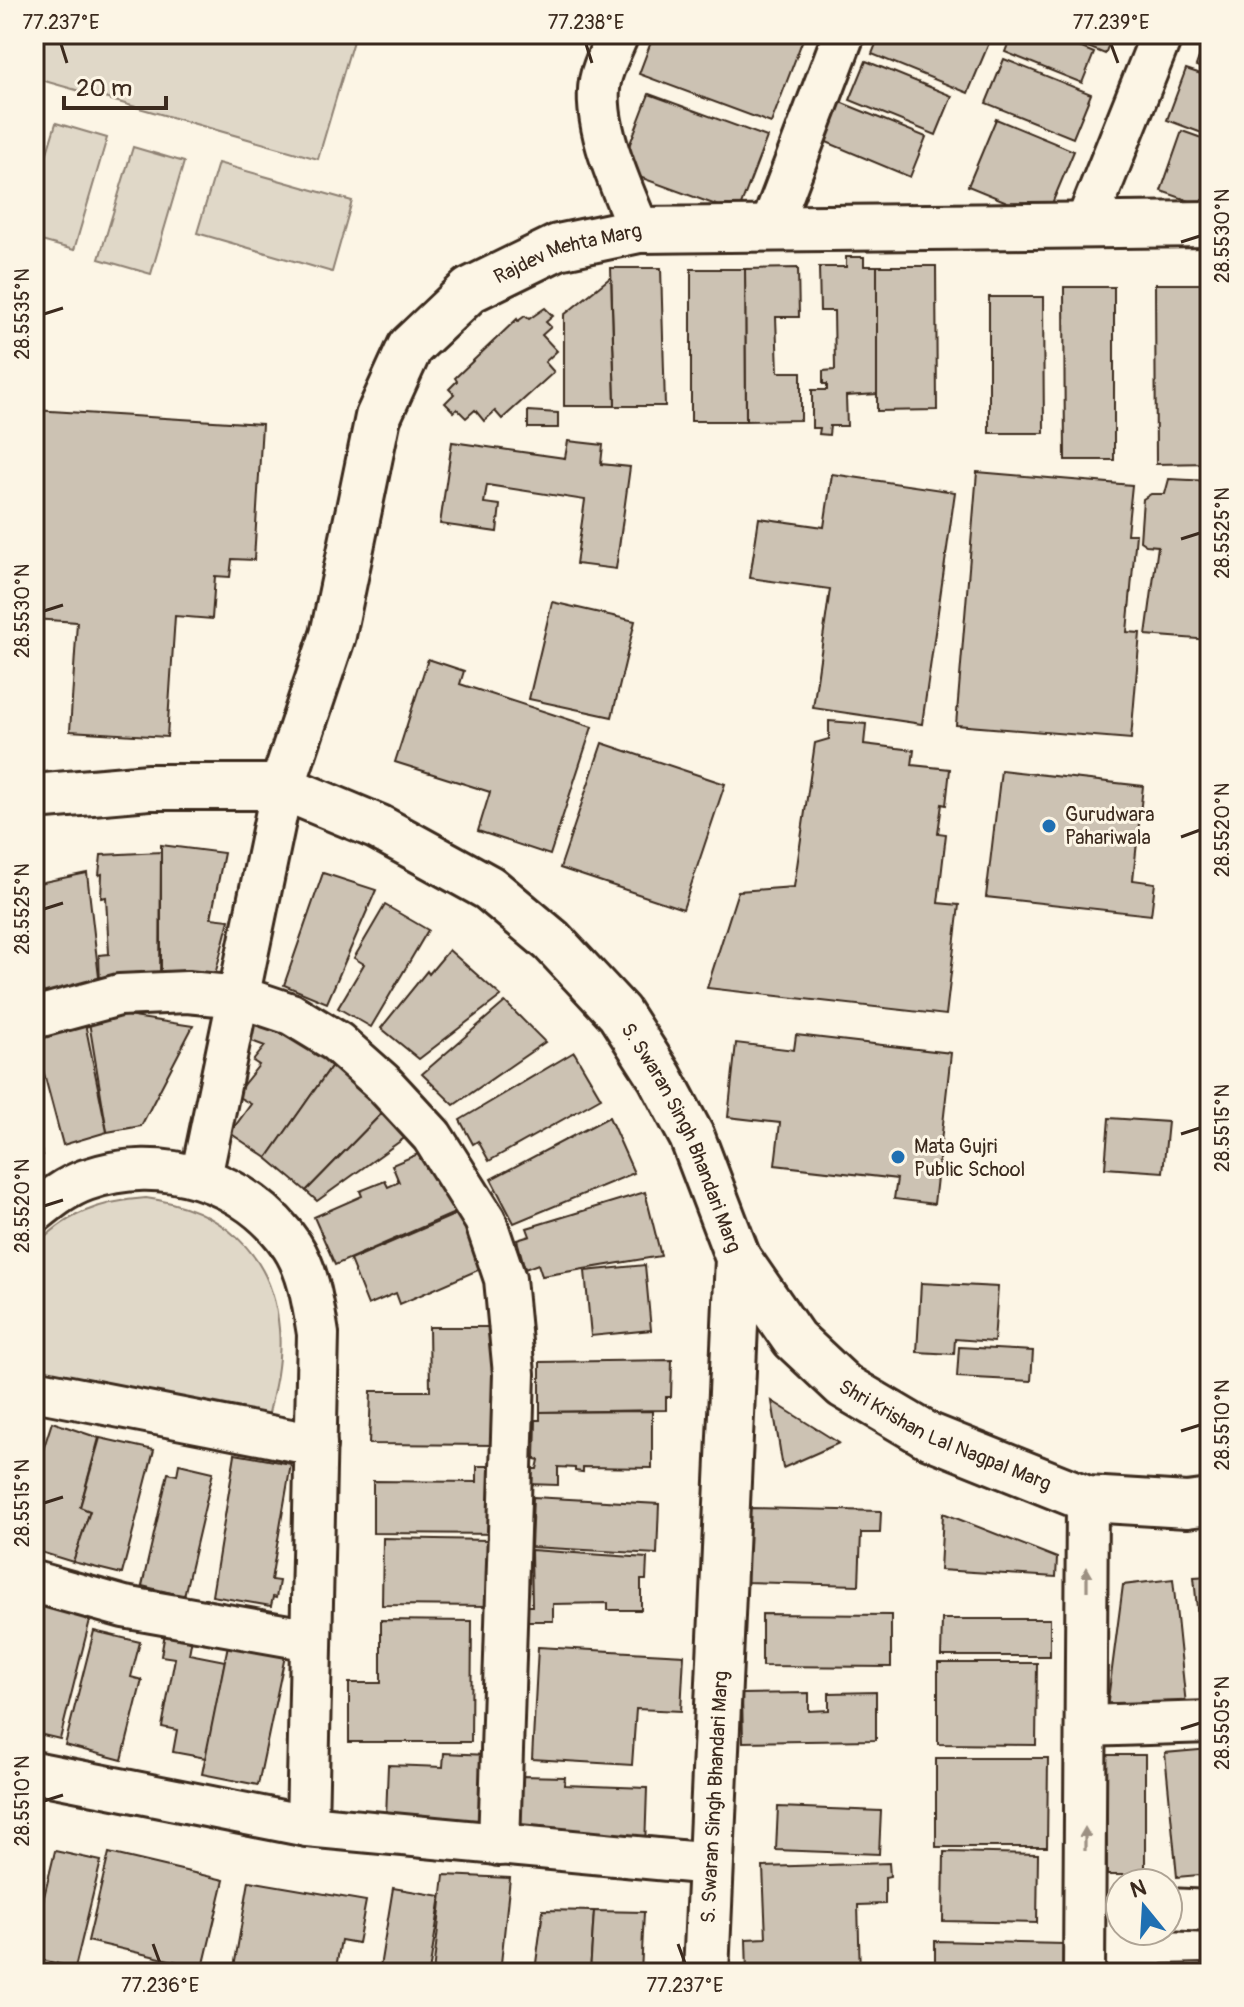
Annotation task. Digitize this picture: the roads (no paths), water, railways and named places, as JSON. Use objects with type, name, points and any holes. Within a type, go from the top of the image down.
[{"type":"street","points":[[618,34],[601,77],[598,97],[606,138],[639,230]]},
{"type":"street","points":[[770,229],[844,34]]},
{"type":"street","points":[[1085,226],[1162,34]]},
{"type":"street","name":"Rajdev Mehta Marg","points":[[282,787],[333,635],[378,417],[410,347],[470,290],[558,247],[639,230],[1210,224]]},
{"type":"street","name":"S. Swaran Singh Bhandari Marg","points":[[34,797],[149,787],[282,787],[378,827],[489,888],[552,941],[619,1013],[660,1077],[692,1137],[738,1258],[706,1973]]},
{"type":"street","points":[[201,1177],[282,787]]},
{"type":"street","points":[[34,1018],[119,995],[187,992],[240,997],[291,1014],[337,1042],[382,1082],[432,1136],[485,1220],[505,1279],[514,1374],[499,1845]]},
{"type":"street","points":[[34,1213],[70,1188],[112,1172],[142,1169],[201,1177],[235,1192],[269,1216],[293,1249],[310,1290],[318,1334],[307,1826]]},
{"type":"street","name":"Shri Krishan Lal Nagpal Marg","points":[[738,1258],[794,1339],[844,1386],[927,1435],[1087,1499],[1187,1505],[1210,1502]]},
{"type":"street","points":[[34,1390],[316,1445]]},
{"type":"street","points":[[1084,1973],[1102,1907],[1086,1726],[1087,1499]]},
{"type":"street","points":[[34,1582],[124,1607],[311,1640]]},
{"type":"street","points":[[1086,1726],[1210,1722]]},
{"type":"street","points":[[34,1772],[307,1826],[711,1864]]},
{"type":"street","points":[[1184,1910],[1210,1911]]},
{"type":"place","name":"Gurudwara Pahariwala","points":[[1049,826]]},
{"type":"place","name":"Mata Gujri Public School","points":[[898,1157]]}]
